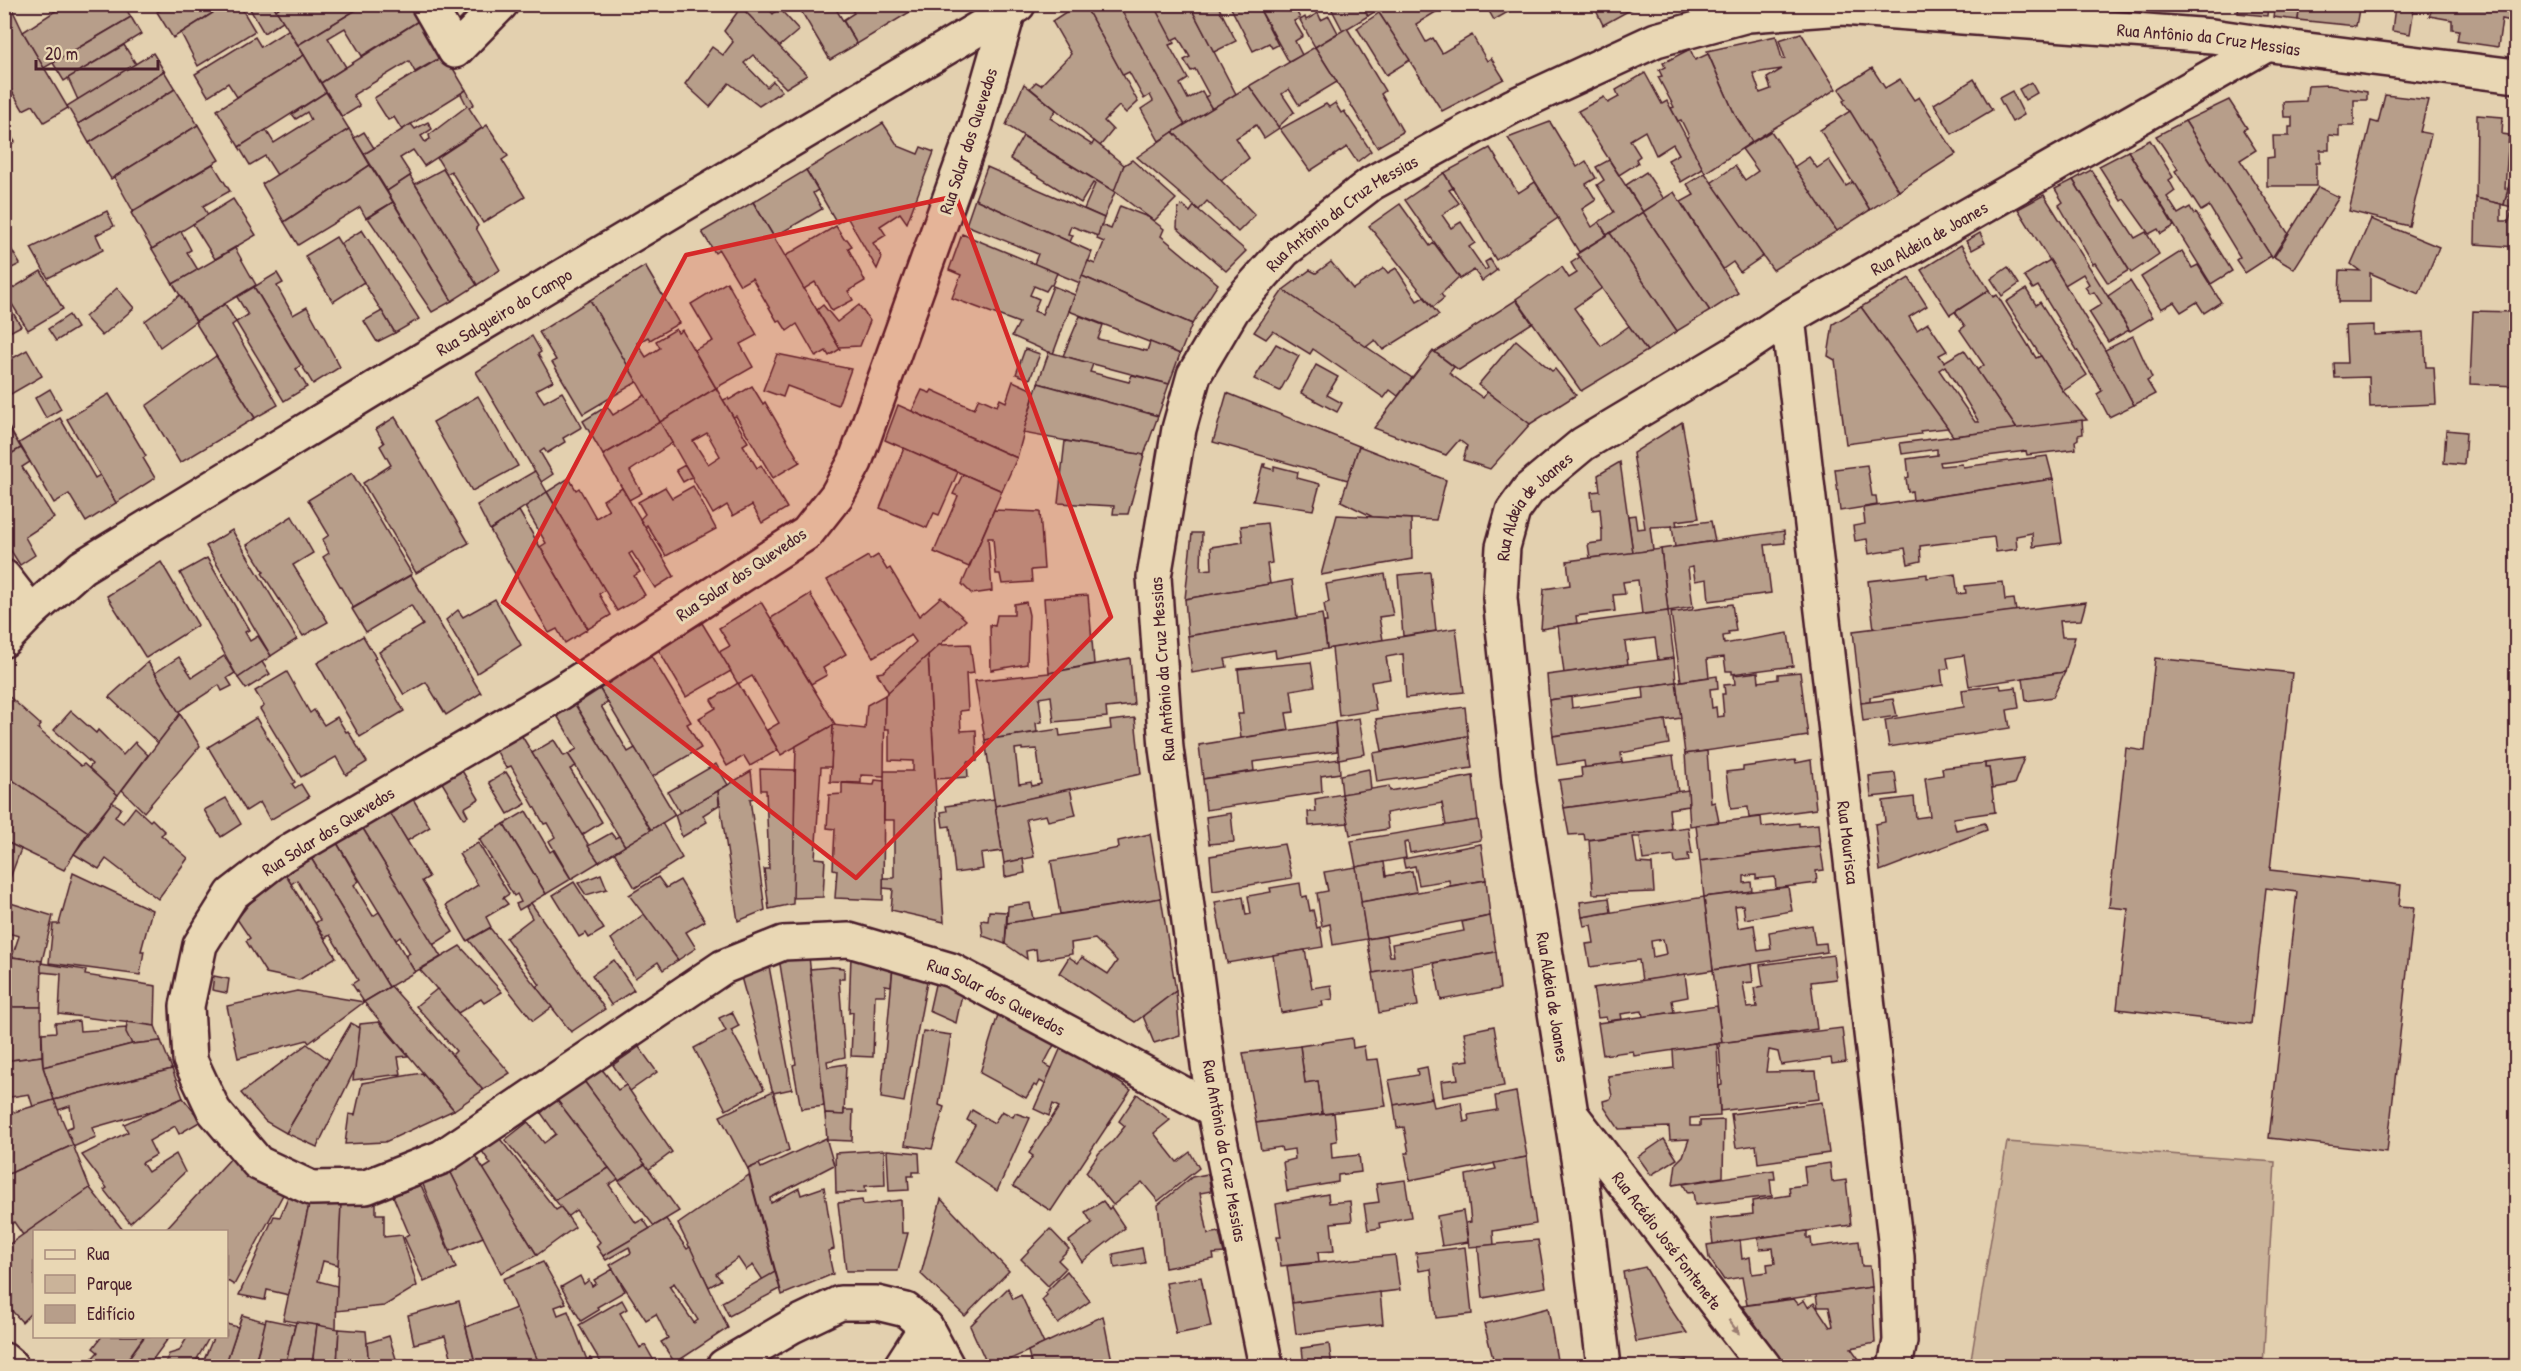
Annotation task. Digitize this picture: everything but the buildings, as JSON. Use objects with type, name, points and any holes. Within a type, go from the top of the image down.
[{"type":"street","points":[[428,4],[456,51],[501,4]]},
{"type":"street","name":"Rua Salgueiro do Campo","points":[[4,640],[31,612],[82,567],[385,382],[1014,7]]},
{"type":"street","name":"Rua Solar dos Quevedos","points":[[1014,7],[976,125],[855,462],[837,495],[807,533],[560,693],[281,856],[232,894],[200,945],[187,1006],[190,1060],[214,1112],[258,1163],[311,1188],[366,1187],[442,1157],[723,967],[783,943],[849,940],[951,969],[1214,1110]]},
{"type":"street","name":"Rua Antônio da Cruz Messias","points":[[1266,1366],[1214,1110],[1166,748],[1154,577],[1179,429],[1194,375],[1233,309],[1284,251],[1372,183],[1513,106],[1656,40],[1748,15],[1842,8],[2212,36],[2517,76]]},
{"type":"street","name":"Rua Aldeia de Joanes","points":[[1604,1366],[1571,1114],[1519,783],[1500,598],[1503,547],[1514,512],[1530,489],[1583,444],[1737,352],[1788,318],[2268,44]]},
{"type":"street","name":"Rua Mourisca","points":[[1788,318],[1897,1257],[1900,1341],[1895,1366]]},
{"type":"street","points":[[4,577],[31,612]]},
{"type":"street","name":"Rua Acédio José Fontenete","points":[[1571,1114],[1764,1366]]},
{"type":"street","points":[[724,1366],[792,1326],[840,1303],[878,1303],[906,1310],[926,1327],[947,1366]]},
{"type":"street","points":[[901,1366],[926,1327]]},
{"type":"street","points":[[4,1360],[11,1366]]},
{"type":"highlighted area","points":[[956,196],[1111,617],[856,878],[503,602],[686,255]]},
{"type":"green space","points":[[2007,1142],[2275,1162],[2263,1366],[1970,1366]]}]
